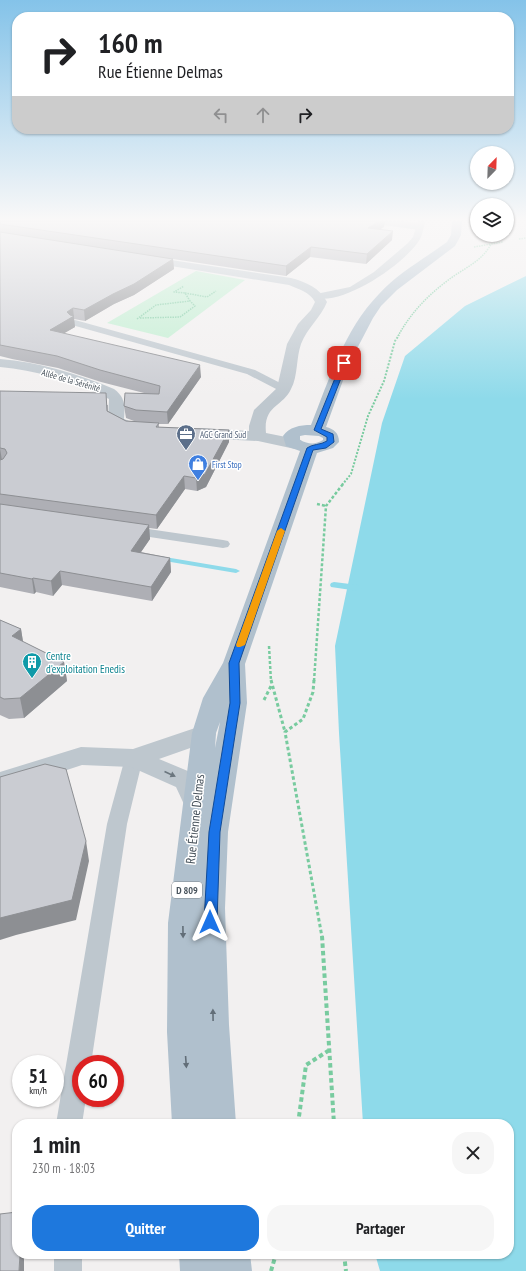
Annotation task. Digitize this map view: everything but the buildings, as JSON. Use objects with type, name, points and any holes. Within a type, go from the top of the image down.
[{"type":"main road","points":[[317,430],[350,349],[371,311],[389,291],[403,280]]},
{"type":"main road","points":[[304,430],[317,430],[323,431],[330,436],[331,442],[323,447],[300,442],[304,430]]},
{"type":"main road","name":"Rue Étienne Delmas","points":[[190,1119],[184,1032],[183,923],[204,734],[215,698],[234,663],[292,498],[300,442]]},
{"type":"main road","name":"Rue Étienne Delmas","points":[[218,1119],[213,1026],[210,908],[214,832],[235,703],[234,663]]},
{"type":"main road","points":[[199,1259],[200,1271]]},
{"type":"main road","points":[[231,1259],[232,1271]]},
{"type":"street","points":[[258,436],[257,426],[262,410],[284,389],[294,344],[305,324],[317,311],[321,302],[320,296],[306,287],[280,280]]},
{"type":"street","name":"Allée de la Sérénité","points":[[0,363],[80,381],[105,390],[114,395],[118,401],[116,421],[134,429],[150,430]]},
{"type":"street","points":[[181,432],[258,436],[300,442]]},
{"type":"street","points":[[0,782],[81,756],[134,758],[204,734]]},
{"type":"street","points":[[134,758],[186,781],[197,806]]},
{"type":"lane","points":[[320,296],[340,293],[354,288],[366,280]]},
{"type":"lane","points":[[75,323],[251,372],[284,389]]},
{"type":"lane","points":[[115,528],[223,544]]},
{"type":"lane","points":[[70,1119],[117,824],[134,758]]},
{"type":"lane","points":[[68,1259],[68,1271]]},
{"type":"path","points":[[285,732],[303,719],[313,692],[326,506],[350,474],[368,416],[384,381],[395,341],[409,317],[427,298],[448,280]]},
{"type":"path","points":[[186,285],[174,292],[207,297],[218,290]]},
{"type":"path","points":[[139,318],[180,317],[195,306],[185,293]]},
{"type":"path","points":[[110,332],[139,318],[156,305],[190,301]]},
{"type":"path","points":[[269,643],[271,685],[285,732],[321,928],[334,1119]]},
{"type":"path","points":[[299,1119],[306,1065],[328,1051]]},
{"type":"path","points":[[271,1271],[275,1259]]},
{"type":"path","points":[[345,1259],[346,1271]]},
{"type":"green space","points":[[180,280],[245,280],[168,338],[107,323]]},
{"type":"water","points":[[517,280],[526,280],[526,1271],[380,1271],[376,1259],[514,1259],[514,1119],[363,1119],[339,733],[335,646],[382,423],[405,356],[465,306]]},
{"type":"waterway","points":[[159,558],[236,571]]},
{"type":"waterway","points":[[334,585],[358,588]]},
{"type":"slow traffic","points":[[240,645],[281,531]]},
{"type":"place","name":"AGC Grand Sud","points":[[186,451]]},
{"type":"place","name":"First Stop","points":[[198,481]]},
{"type":"place","name":"Centre d'exploitation Enedis","points":[[32,679]]},
{"type":"route","points":[[210,922],[214,832],[235,703],[234,663],[310,448],[323,447],[331,442],[330,436],[327,433],[317,430],[344,363]]}]
